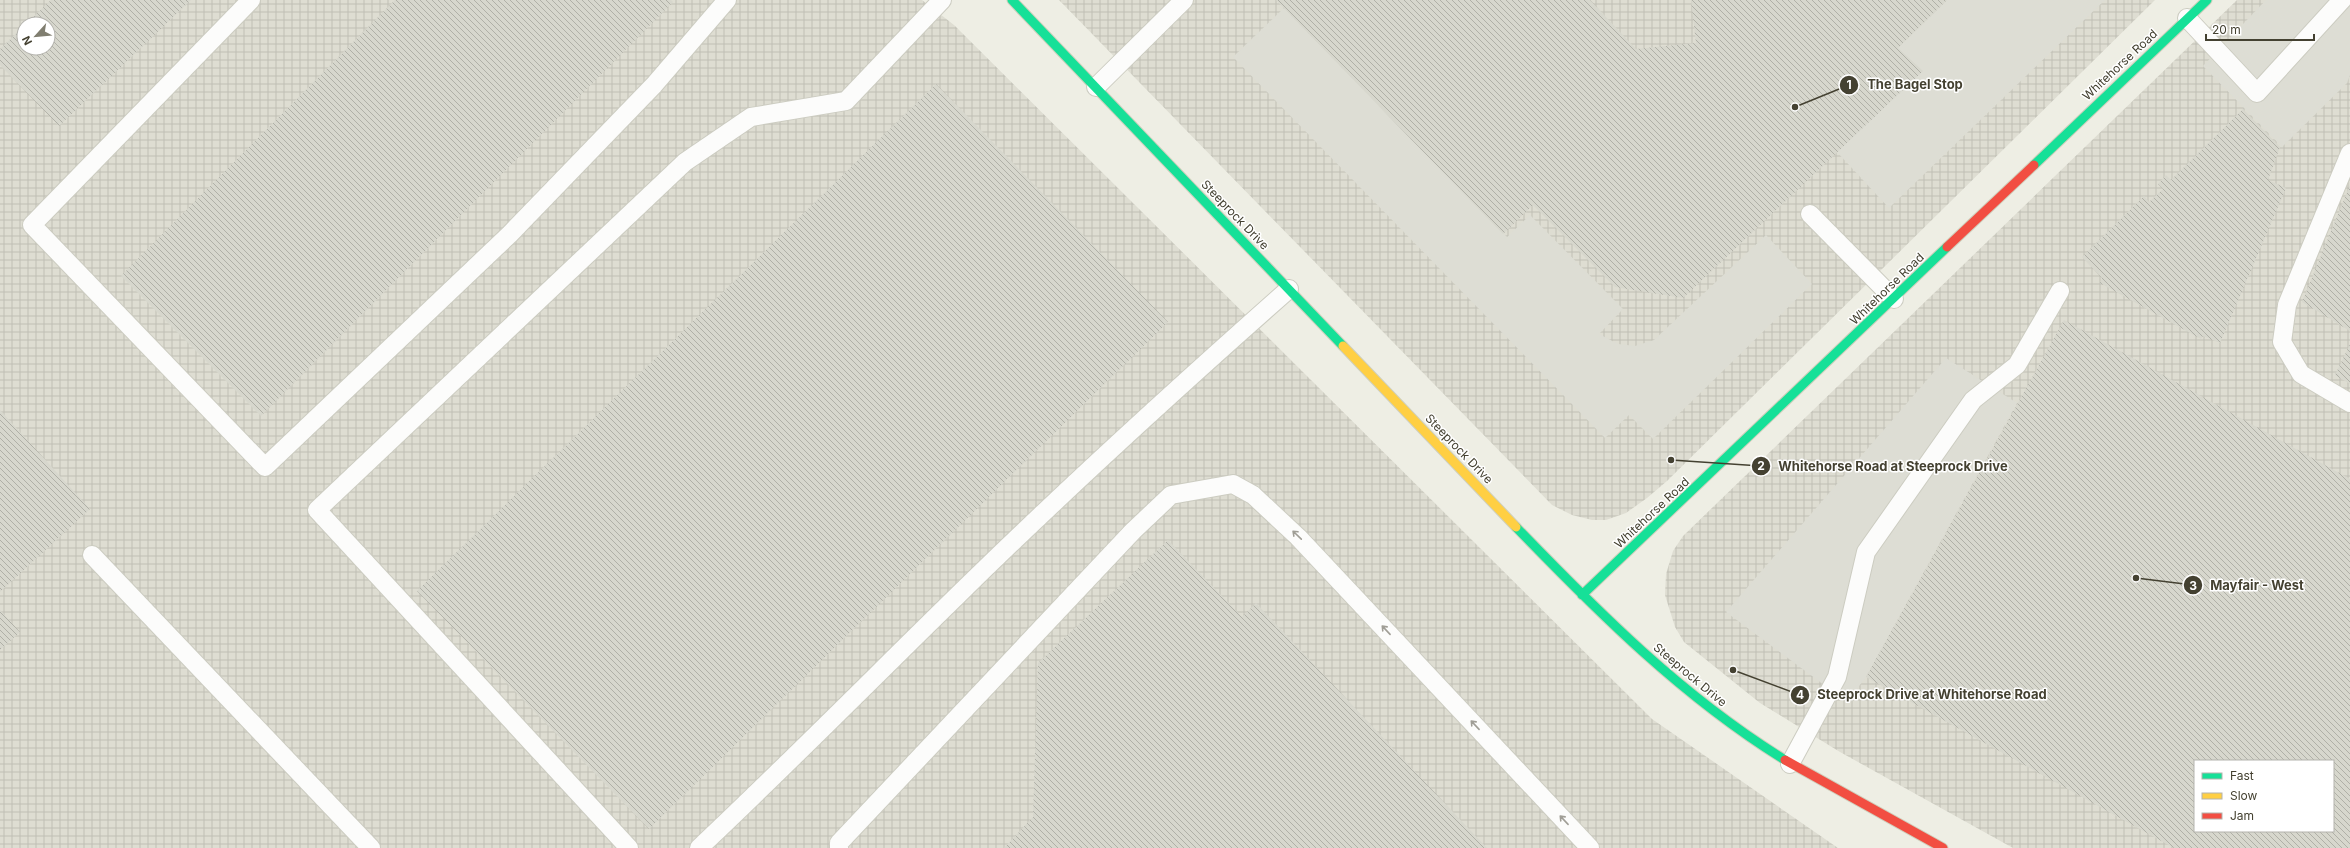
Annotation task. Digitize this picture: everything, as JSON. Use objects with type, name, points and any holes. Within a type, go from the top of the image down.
[{"type":"street","name":"Steeprock Drive","points":[[1012,0],[1582,595],[1699,700],[1737,729],[1790,764],[1943,848]]},
{"type":"street","name":"Whitehorse Road","points":[[1582,595],[2207,0]]},
{"type":"lane","points":[[251,0],[32,225],[265,467],[510,234],[654,85],[727,0]]},
{"type":"lane","points":[[629,848],[317,510],[685,162],[751,117],[846,101],[942,0]]},
{"type":"lane","points":[[1096,87],[1184,0]]},
{"type":"lane","points":[[2187,18],[2257,93],[2342,0]]},
{"type":"lane","points":[[2350,153],[2287,305],[2282,342],[2302,374],[2350,403]]},
{"type":"lane","points":[[1810,214],[1894,299]]},
{"type":"lane","points":[[699,848],[778,773],[966,587],[1209,360],[1289,289]]},
{"type":"lane","points":[[1790,764],[1837,677],[1866,552],[1973,400],[2017,366],[2060,291]]},
{"type":"lane","points":[[839,848],[839,843],[1133,531],[1171,495],[1233,484],[1253,495],[1298,537],[1590,848]]},
{"type":"lane","points":[[92,555],[371,848]]},
{"type":"shaded area","points":[[0,0],[922,0],[954,25],[1652,719],[1838,848],[0,848]]},
{"type":"shaded area","points":[[1059,0],[2155,0],[1667,481],[1626,513],[1606,520],[1592,520],[1572,515],[1552,505]]},
{"type":"shaded area","points":[[1947,0],[2105,0],[1889,208],[1837,152],[1898,48]]},
{"type":"shaded area","points":[[2237,0],[2350,0],[2350,848],[2013,848],[1840,752],[1760,703],[1684,642],[1675,627],[1665,595],[1666,574],[1673,551],[1683,536]]},
{"type":"shaded area","points":[[2266,0],[2350,0],[2350,75],[2347,83],[2282,147],[2203,66]]},
{"type":"shaded area","points":[[1284,8],[1507,237],[1530,215],[1623,309],[1599,334],[1618,344],[1635,346],[1654,340],[1766,235],[1812,284],[1653,439],[1629,415],[1605,438],[1233,57]]},
{"type":"shaded area","points":[[1946,358],[2017,403],[1866,677],[1847,702],[1726,612]]},
{"type":"building","points":[[51,0],[191,0],[59,126],[0,65],[0,49],[16,34],[16,56],[56,56],[56,16],[34,16]]},
{"type":"building","points":[[395,0],[671,0],[673,2],[261,416],[121,276]]},
{"type":"building","points":[[1276,0],[1590,0],[1636,49],[1696,43],[1691,0],[1947,0],[1898,48],[1923,71],[1683,298],[1615,287],[1533,205],[1503,234]]},
{"type":"building","points":[[936,84],[1168,322],[649,829],[417,591]]},
{"type":"building","points":[[2243,109],[2280,147],[2268,180],[2286,188],[2220,343],[2203,336],[2201,339],[2100,283],[2102,278],[2082,257],[2144,196],[2149,202],[2163,189],[2158,184],[2166,175],[2171,180]]},
{"type":"building","points":[[2350,185],[2350,331],[2302,302]]},
{"type":"building","points":[[2064,320],[2350,479],[2350,848],[2174,848],[1866,677]]},
{"type":"building","points":[[2350,344],[2350,384],[2335,375]]},
{"type":"building","points":[[0,410],[90,509],[0,592]]},
{"type":"building","points":[[1168,540],[1242,617],[1256,603],[1487,848],[1004,848],[1033,817],[1038,663]]},
{"type":"building","points":[[0,610],[20,632],[0,650]]},
{"type":"traffic: fast","points":[[1012,0],[1343,346]]},
{"type":"traffic: fast","points":[[2034,165],[2207,0]]},
{"type":"traffic: fast","points":[[1582,595],[1947,247]]},
{"type":"traffic: fast","points":[[1516,527],[1579,591],[1643,652],[1712,709],[1785,760]]},
{"type":"traffic: slow","points":[[1343,346],[1516,527]]},
{"type":"traffic: jam","points":[[1947,247],[2034,165]]},
{"type":"traffic: jam","points":[[1785,760],[1943,848]]},
{"type":"place","name":"The Bagel Stop","points":[[1795,107]]},
{"type":"place","name":"Whitehorse Road at Steeprock Drive","points":[[1671,460]]},
{"type":"place","name":"Mayfair - West","points":[[2136,578]]},
{"type":"place","name":"Steeprock Drive at Whitehorse Road","points":[[1733,670]]}]
